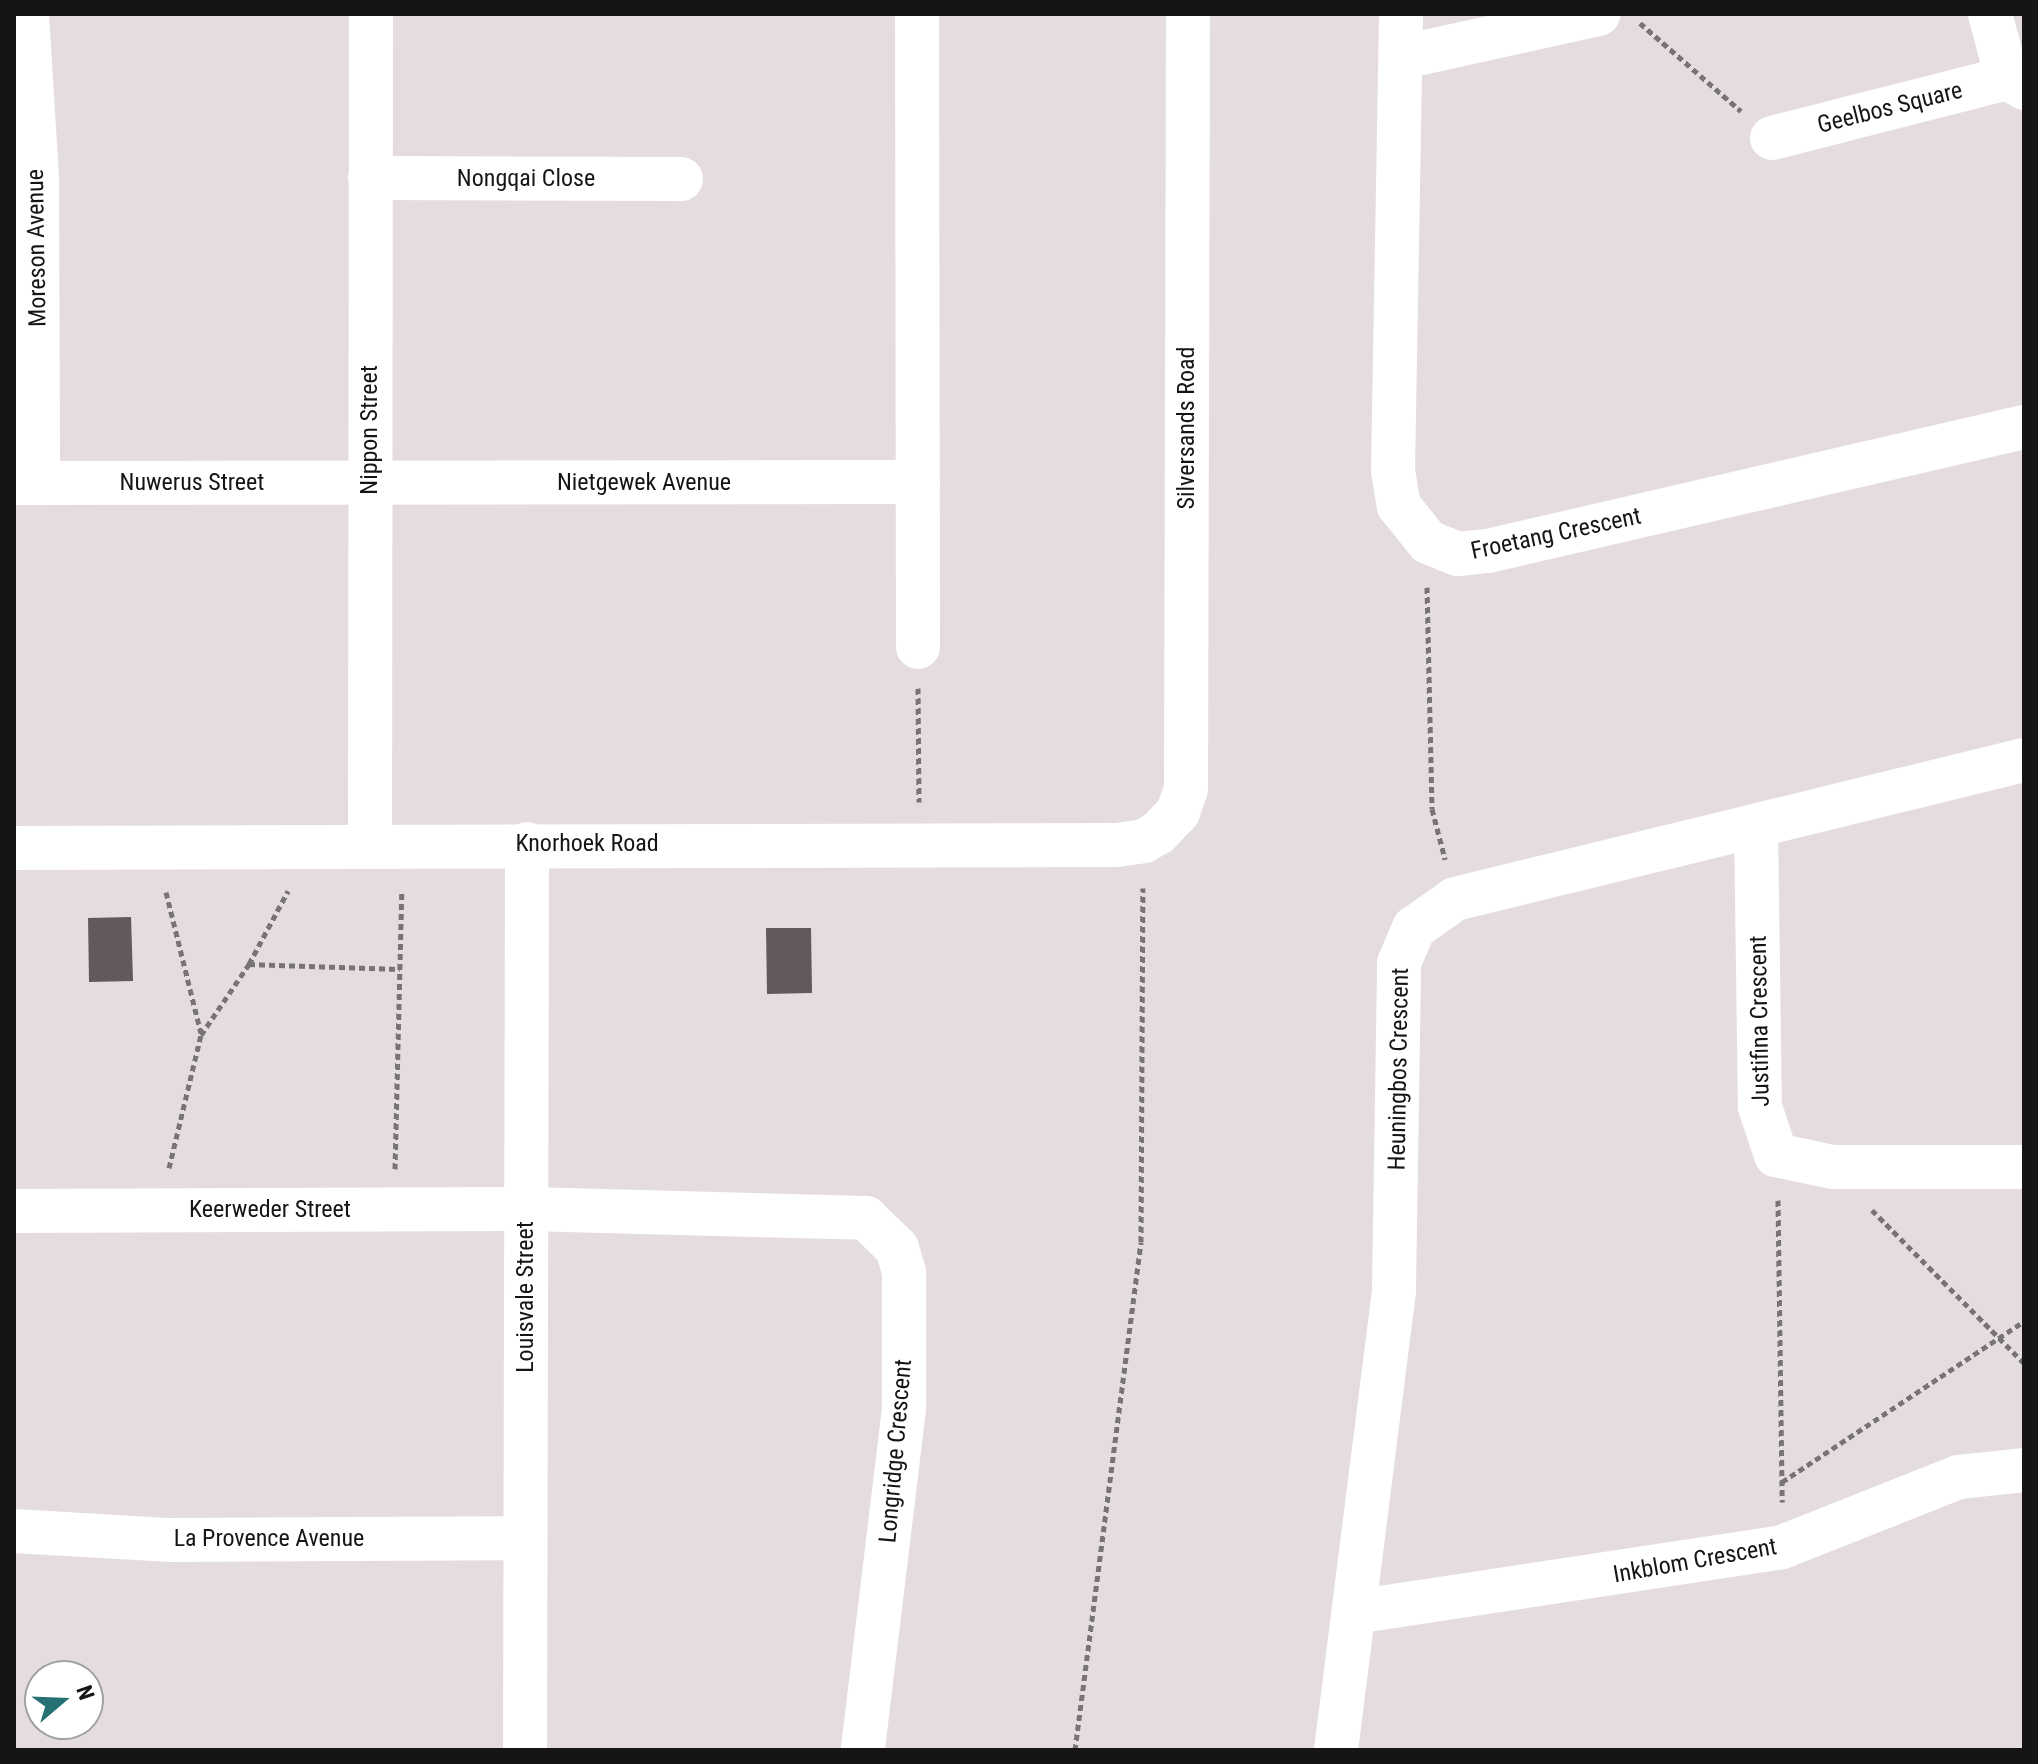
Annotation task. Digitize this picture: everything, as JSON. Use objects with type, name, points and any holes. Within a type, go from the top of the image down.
[{"type":"street","name":"Moreson Avenue","points":[[26,483],[37,176],[27,14]]},
{"type":"street","name":"Nippon Street","points":[[371,14],[370,483],[387,845]]},
{"type":"street","points":[[917,14],[918,647]]},
{"type":"street","name":"Silversands Road","points":[[1158,833],[1178,812],[1186,781],[1188,14]]},
{"type":"street","points":[[1401,14],[1403,57],[1393,470],[1399,506],[1428,542]]},
{"type":"street","points":[[1403,57],[1598,14]]},
{"type":"street","points":[[1990,14],[2016,83]]},
{"type":"street","name":"Geelbos Square","points":[[1772,138],[2016,83]]},
{"type":"street","name":"Nongqai Close","points":[[370,178],[681,179]]},
{"type":"street","name":"Froetang Crescent","points":[[1428,542],[1458,554],[1488,551],[2024,427]]},
{"type":"street","name":"Nietgewek Avenue","points":[[370,483],[918,482]]},
{"type":"street","name":"Nuwerus Street","points":[[26,483],[370,483]]},
{"type":"street","name":"Heuningbos Crescent","points":[[1336,1750],[1397,1244],[1399,963],[1414,928],[1455,899],[2024,760]]},
{"type":"street","name":"Justifina Crescent","points":[[1756,826],[1760,1107],[1776,1155]]},
{"type":"street","name":"Knorhoek Road","points":[[14,848],[527,844],[1129,845],[1158,833]]},
{"type":"street","name":"Louisvale Street","points":[[525,1750],[527,844]]},
{"type":"street","points":[[1776,1155],[1833,1167],[2024,1167]]},
{"type":"street","name":"Keerweder Street","points":[[14,1211],[527,1209]]},
{"type":"street","name":"Longridge Crescent","points":[[527,1209],[855,1214],[883,1229],[897,1248],[904,1272],[904,1409],[863,1750]]},
{"type":"street","name":"Inkblom Crescent","points":[[1354,1612],[1782,1547],[1959,1477],[2024,1470]]},
{"type":"street","name":"La Provence Avenue","points":[[14,1531],[172,1540],[524,1538]]},
{"type":"path","points":[[1630,14],[1772,138]]},
{"type":"path","points":[[1428,542],[1425,653],[1432,809],[1455,899]]},
{"type":"path","points":[[918,647],[920,845]]},
{"type":"path","points":[[387,845],[400,969],[393,1210]]},
{"type":"path","points":[[171,1211],[169,1157],[201,1035],[249,964],[289,888],[296,846]]},
{"type":"path","points":[[156,848],[201,1035]]},
{"type":"path","points":[[1075,1750],[1141,1242],[1143,888]]},
{"type":"path","points":[[249,964],[400,969]]},
{"type":"path","points":[[1776,1155],[1782,1547]]},
{"type":"path","points":[[1833,1167],[1997,1340],[2024,1363]]},
{"type":"path","points":[[1782,1482],[2024,1321]]},
{"type":"building","points":[[131,917],[133,981],[89,982],[88,918]]},
{"type":"building","points":[[766,928],[811,928],[812,993],[767,994]]}]
